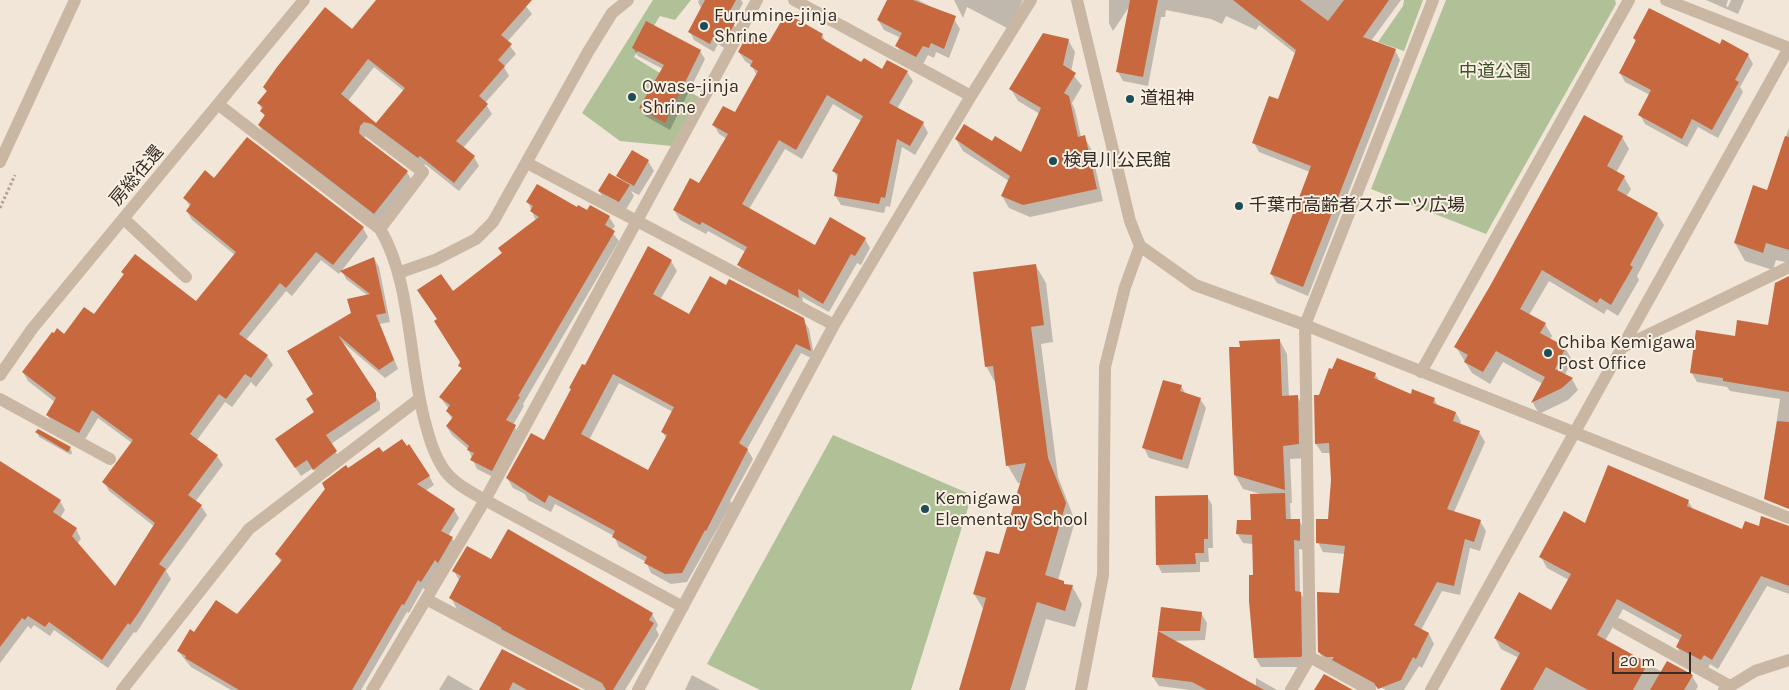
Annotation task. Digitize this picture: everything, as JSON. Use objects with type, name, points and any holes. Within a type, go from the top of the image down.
[{"type":"street","points":[[0,162],[75,0]]},
{"type":"street","name":"房総往還","points":[[0,375],[32,330],[220,105],[304,0]]},
{"type":"street","points":[[398,273],[435,260],[476,239],[493,222],[593,44],[612,13],[628,0]]},
{"type":"street","points":[[372,690],[485,500],[757,0]]},
{"type":"street","points":[[794,0],[971,96]]},
{"type":"street","points":[[638,690],[834,325],[971,96],[1031,0]]},
{"type":"street","points":[[1077,0],[1130,221],[1140,246],[1195,285],[1305,325],[1789,518]]},
{"type":"street","points":[[1291,690],[1310,657],[1305,325],[1433,0]]},
{"type":"street","points":[[1420,372],[1629,0]]},
{"type":"street","points":[[1431,690],[1573,432],[1625,346],[1789,48],[1666,0]]},
{"type":"street","points":[[220,105],[380,229],[398,273],[419,399],[430,442],[445,471],[459,485],[485,500],[683,608]]},
{"type":"street","points":[[367,130],[423,172],[380,229]]},
{"type":"street","points":[[527,163],[834,325]]},
{"type":"street","points":[[124,219],[186,277]]},
{"type":"street","points":[[1081,690],[1103,575],[1105,367],[1125,287],[1140,246]]},
{"type":"street","points":[[1625,346],[1789,267]]},
{"type":"street","points":[[0,399],[110,459]]},
{"type":"street","points":[[122,690],[249,529],[419,399]]},
{"type":"street","points":[[426,599],[598,690]]},
{"type":"street","points":[[1618,624],[1727,688],[1756,671],[1789,660]]},
{"type":"street","points":[[1310,657],[1370,690]]},
{"type":"green space","name":"Owase-jinja Shrine","points":[[653,0],[691,0],[675,20],[660,16],[634,57],[700,98],[672,146],[620,141],[582,113]]},
{"type":"green space","points":[[1404,0],[1423,0],[1404,51],[1378,42],[1403,6]]},
{"type":"green space","name":"中道公園","points":[[1446,0],[1615,0],[1616,4],[1486,234],[1371,189]]},
{"type":"green space","points":[[833,435],[972,495],[911,690],[760,690],[707,664]]},
{"type":"building","points":[[376,0],[532,0],[501,35],[512,44],[498,60],[505,66],[479,96],[488,104],[456,141],[475,156],[454,183],[420,156],[418,158],[372,124],[364,122],[360,126],[359,133],[362,136],[408,171],[374,214],[258,125],[265,115],[260,111],[263,107],[257,103],[267,91],[263,87],[325,7],[352,29]],"holes":[[[368,59],[405,88],[376,123],[341,94]]]},
{"type":"building","points":[[705,0],[736,0],[726,18],[735,23],[724,43],[713,37],[710,44],[688,32]]},
{"type":"building","points":[[887,0],[913,0],[956,16],[944,49],[931,43],[929,48],[923,46],[916,57],[895,46],[902,33],[877,20]]},
{"type":"building","points":[[1130,0],[1158,0],[1143,77],[1116,72]]},
{"type":"building","points":[[1233,0],[1300,0],[1328,21],[1344,0],[1389,0],[1363,37],[1396,49],[1303,287],[1270,274],[1311,166],[1252,143],[1269,96],[1278,99],[1296,50]]},
{"type":"building","points":[[1649,8],[1720,44],[1722,39],[1749,54],[1735,80],[1739,82],[1712,130],[1692,119],[1682,139],[1638,115],[1651,90],[1619,73],[1636,40],[1633,38]]},
{"type":"building","points":[[786,13],[823,34],[821,38],[861,62],[864,58],[882,69],[887,60],[908,71],[889,103],[924,122],[910,146],[897,139],[885,198],[881,197],[879,204],[834,196],[838,174],[832,171],[863,116],[827,95],[796,150],[779,140],[742,204],[815,245],[830,217],[866,238],[855,256],[851,254],[823,304],[798,289],[799,298],[737,265],[747,247],[702,222],[700,225],[673,210],[690,178],[699,183],[728,134],[712,125],[723,106],[735,112],[758,71],[750,66],[753,61],[738,52],[749,31],[769,42]]},
{"type":"building","points":[[646,21],[701,50],[665,123],[639,108],[664,65],[632,48]]},
{"type":"building","points":[[1043,33],[1069,39],[1063,65],[1076,73],[1064,93],[1069,96],[1078,137],[1085,135],[1097,189],[1023,205],[1001,196],[1010,176],[955,139],[964,124],[992,141],[995,136],[1021,152],[1041,108],[1009,89]]},
{"type":"building","points":[[1584,115],[1623,136],[1607,166],[1625,176],[1617,190],[1658,213],[1630,265],[1633,267],[1611,305],[1600,298],[1597,303],[1542,270],[1520,309],[1546,323],[1540,333],[1566,347],[1555,369],[1573,378],[1562,388],[1531,403],[1545,377],[1496,351],[1483,372],[1464,362],[1468,355],[1454,347],[1490,286]]},
{"type":"building","points":[[1785,136],[1789,137],[1789,250],[1766,243],[1763,253],[1734,243],[1753,185],[1767,190]]},
{"type":"building","points":[[247,137],[364,227],[333,265],[316,252],[286,288],[280,283],[239,334],[268,355],[251,378],[245,374],[226,399],[219,394],[190,434],[218,455],[188,495],[202,505],[159,564],[166,569],[139,612],[130,625],[128,623],[102,660],[49,622],[45,627],[28,616],[25,620],[22,618],[0,647],[0,461],[61,500],[53,512],[77,528],[72,536],[115,586],[155,523],[102,482],[133,440],[92,410],[79,433],[46,415],[56,398],[22,372],[52,332],[54,333],[57,328],[64,334],[84,307],[94,314],[124,274],[121,272],[135,254],[196,301],[236,252],[186,211],[191,204],[183,198],[205,170],[214,178]]},
{"type":"building","points":[[632,150],[649,160],[634,186],[616,176]]},
{"type":"building","points":[[609,173],[630,185],[619,202],[598,191]]},
{"type":"building","points":[[537,184],[577,207],[578,205],[587,210],[590,205],[610,216],[605,225],[615,231],[518,396],[520,397],[506,420],[516,425],[492,471],[470,460],[474,453],[467,450],[469,446],[446,426],[453,417],[446,411],[450,405],[439,397],[462,368],[458,366],[460,362],[434,321],[437,319],[417,290],[441,274],[453,291],[502,253],[498,248],[539,217],[530,211],[533,206],[526,202]]},
{"type":"building","points":[[648,246],[672,260],[653,294],[689,314],[710,276],[726,285],[729,279],[804,318],[811,351],[796,344],[739,443],[748,449],[682,573],[665,574],[644,563],[647,557],[612,537],[615,531],[549,495],[545,503],[506,478],[531,433],[544,440],[582,364],[585,365]],"holes":[[[613,374],[674,407],[661,432],[667,435],[648,470],[581,434]]]},
{"type":"building","points":[[374,257],[386,313],[376,315],[394,360],[379,370],[338,335],[376,393],[376,401],[326,435],[337,451],[313,470],[307,460],[295,468],[275,439],[314,412],[306,399],[313,394],[287,351],[351,313],[347,299],[370,294],[340,271]]},
{"type":"building","points":[[1036,264],[1044,325],[1031,327],[1048,458],[1066,503],[1045,575],[1064,581],[1064,584],[1073,585],[1065,611],[1037,602],[1010,690],[959,690],[986,598],[973,594],[986,551],[999,554],[1026,463],[1006,466],[993,366],[985,367],[973,272]]},
{"type":"building","points":[[1789,276],[1789,392],[1723,381],[1723,378],[1690,373],[1696,330],[1735,336],[1737,320],[1768,325],[1775,283]]},
{"type":"building","points":[[1280,339],[1282,396],[1298,395],[1299,444],[1283,446],[1285,490],[1234,475],[1229,347],[1240,347],[1239,341]]},
{"type":"building","points":[[1337,358],[1376,373],[1374,378],[1411,394],[1412,389],[1435,398],[1433,403],[1456,412],[1453,421],[1480,431],[1447,509],[1481,520],[1474,542],[1465,539],[1454,586],[1437,582],[1414,625],[1429,633],[1416,659],[1413,657],[1401,680],[1378,689],[1374,683],[1332,660],[1334,657],[1326,657],[1318,652],[1317,592],[1339,593],[1345,546],[1316,543],[1316,519],[1328,519],[1331,480],[1329,443],[1315,444],[1314,395],[1319,395],[1329,368],[1332,369]]},
{"type":"building","points":[[1163,380],[1182,385],[1180,391],[1201,398],[1182,460],[1142,448]]},
{"type":"building","points":[[1777,421],[1789,422],[1789,509],[1764,499]]},
{"type":"building","points":[[38,429],[71,447],[68,452],[35,432]]},
{"type":"building","points":[[402,439],[407,446],[409,444],[430,476],[417,484],[455,509],[441,531],[453,537],[438,563],[435,560],[421,582],[418,580],[404,605],[402,604],[352,690],[239,690],[185,658],[186,656],[177,651],[190,629],[194,632],[216,600],[237,614],[282,560],[275,554],[325,489],[322,483],[346,465],[348,468],[379,447],[383,452]]},
{"type":"building","points":[[1608,465],[1689,500],[1687,506],[1742,529],[1745,521],[1759,526],[1761,516],[1789,526],[1789,586],[1761,576],[1712,660],[1704,655],[1701,660],[1676,647],[1682,635],[1617,599],[1597,635],[1648,663],[1633,690],[1588,690],[1546,667],[1533,690],[1500,690],[1520,653],[1494,638],[1519,592],[1551,610],[1571,574],[1539,557],[1564,511],[1585,523]]},
{"type":"building","points":[[1285,493],[1286,519],[1300,519],[1300,541],[1294,540],[1295,591],[1301,592],[1302,655],[1301,657],[1254,658],[1249,601],[1249,575],[1253,575],[1252,535],[1236,534],[1237,520],[1251,520],[1250,494]]},
{"type":"building","points":[[1208,495],[1208,539],[1204,539],[1204,553],[1195,553],[1196,564],[1156,565],[1155,496]]},
{"type":"building","points":[[508,529],[653,613],[649,620],[654,623],[613,690],[606,690],[602,683],[501,629],[449,598],[461,576],[452,571],[467,546],[491,559]]},
{"type":"building","points":[[1161,607],[1202,612],[1200,631],[1158,631],[1264,690],[1207,690],[1192,682],[1152,677]]},
{"type":"building","points":[[502,649],[581,690],[527,690],[513,682],[509,690],[479,690]]},
{"type":"building","points":[[1667,661],[1693,675],[1684,690],[1650,690]]},
{"type":"building","points":[[1324,674],[1353,690],[1314,690]]},
{"type":"place","name":"Furumine-jinja Shrine","points":[[704,26]]},
{"type":"place","name":"Owase-jinja Shrine","points":[[632,97]]},
{"type":"place","name":"道祖神","points":[[1130,99]]},
{"type":"place","name":"検見川公民館","points":[[1053,161]]},
{"type":"place","name":"千葉市高齢者スポーツ広場","points":[[1239,206]]},
{"type":"place","name":"Chiba Kemigawa Post Office","points":[[1548,353]]},
{"type":"place","name":"Kemigawa Elementary School","points":[[925,509]]}]
